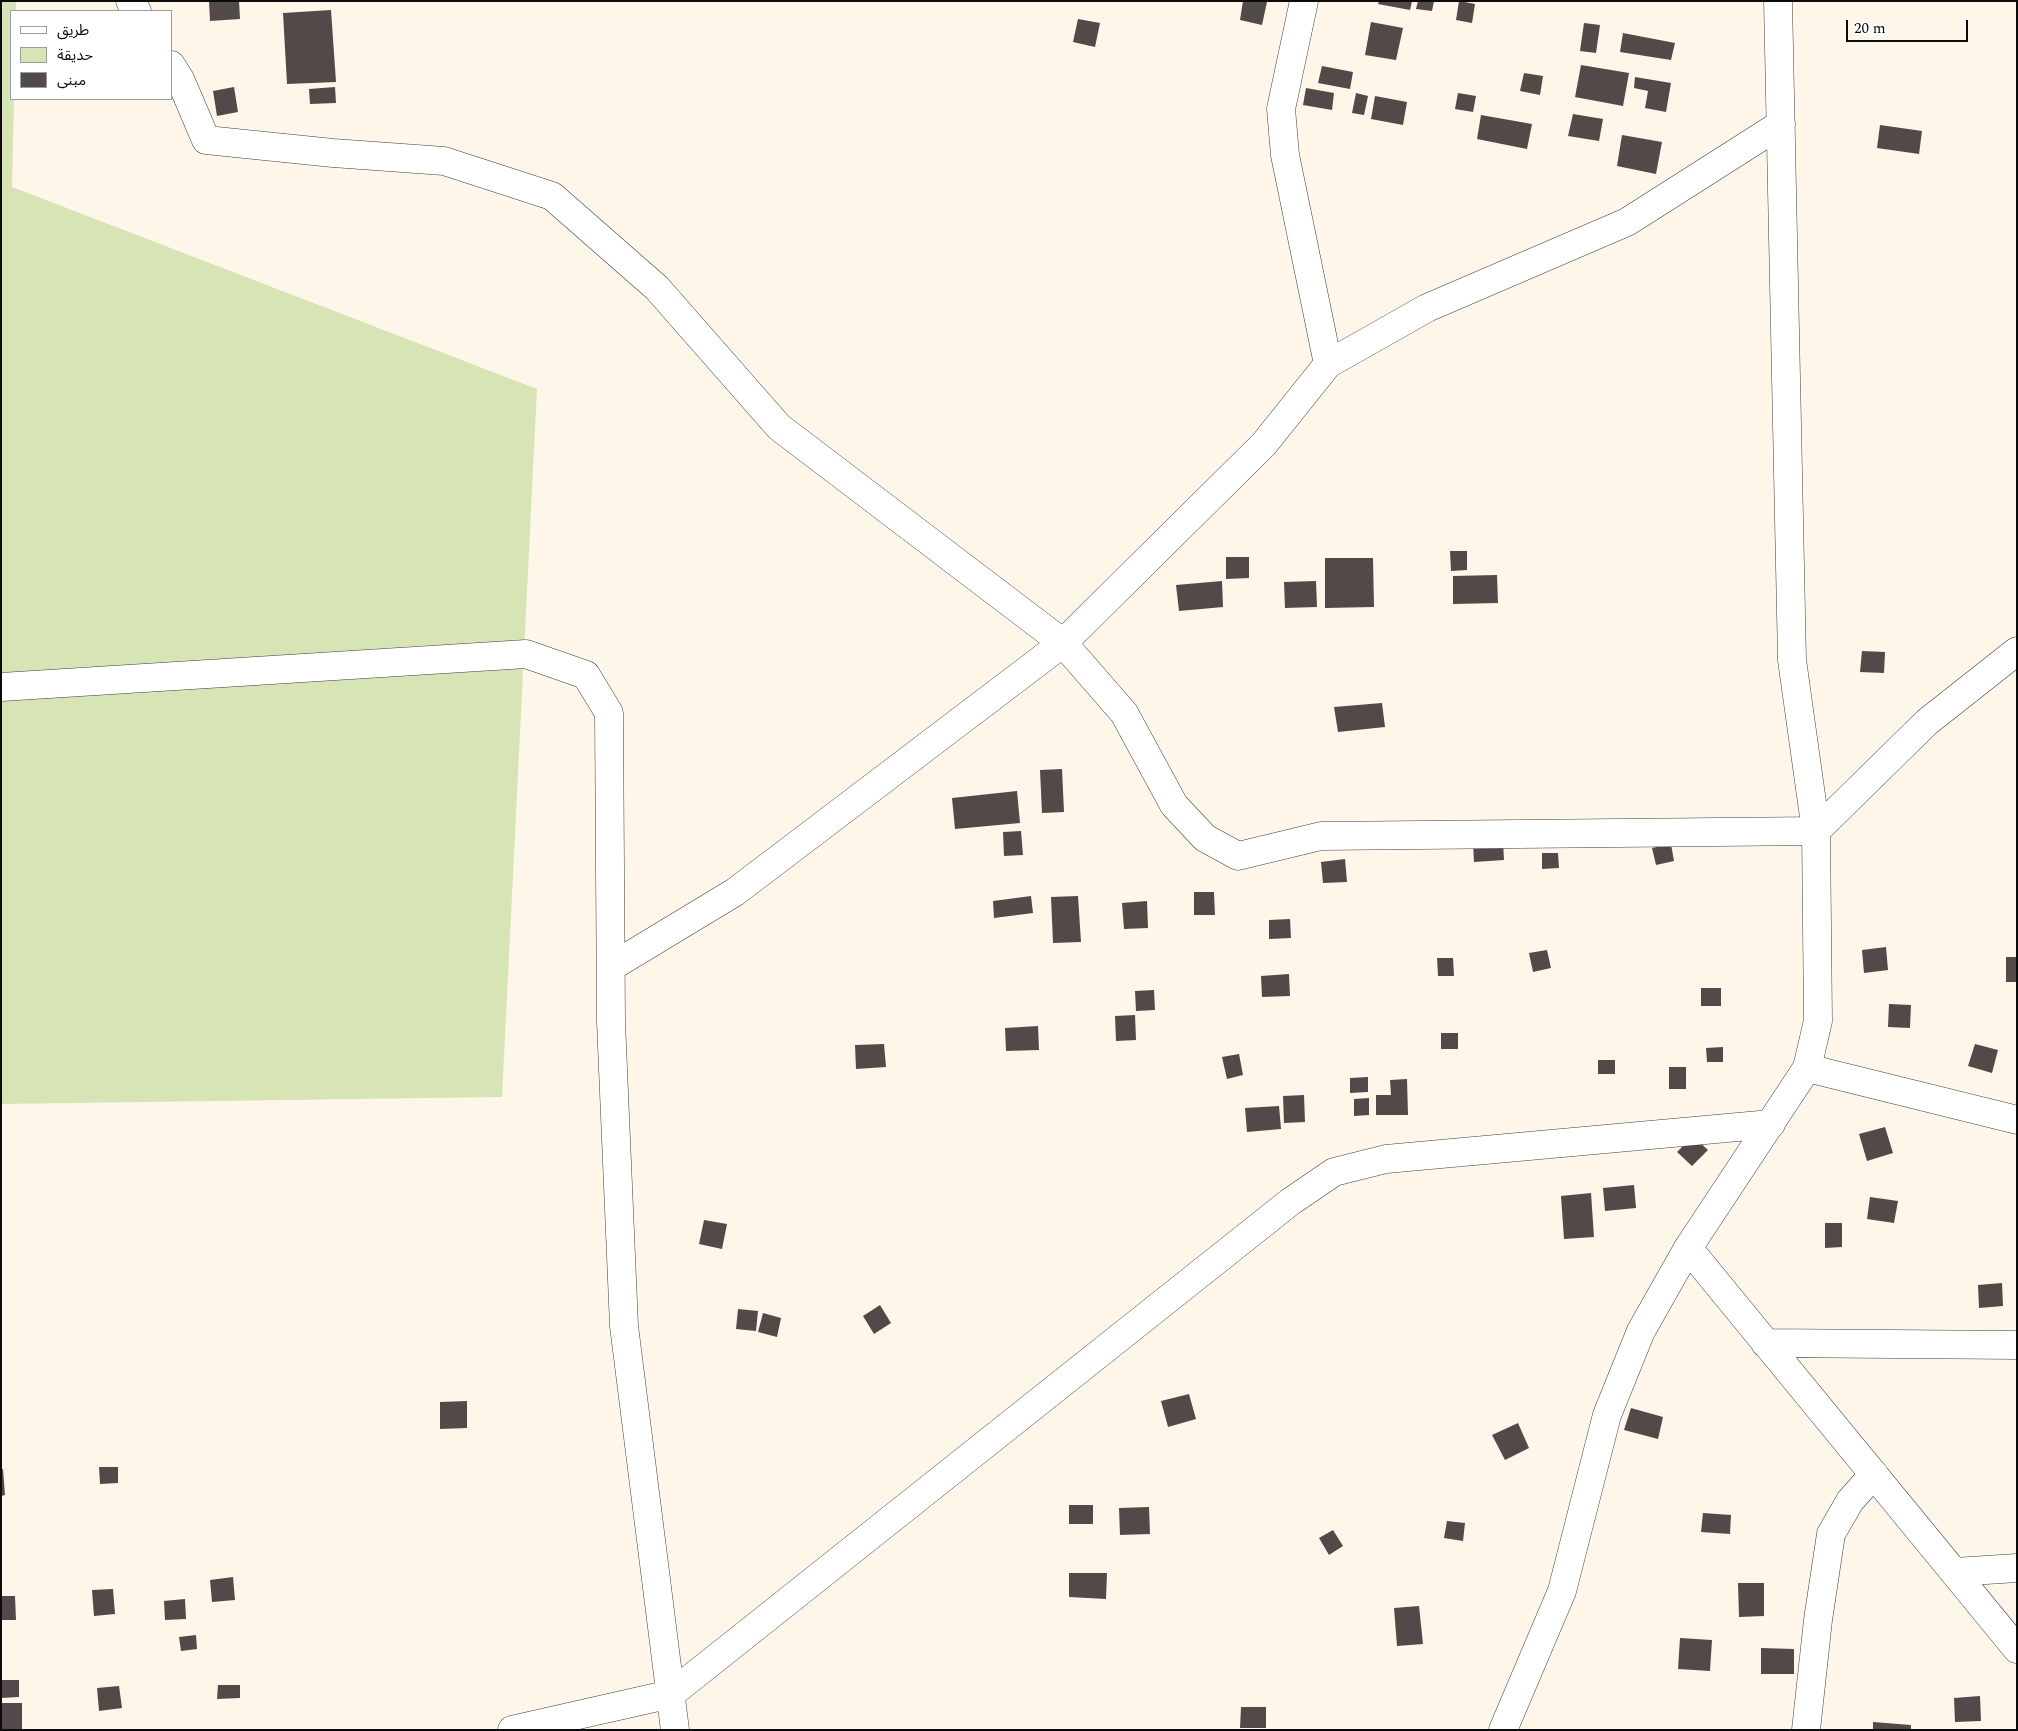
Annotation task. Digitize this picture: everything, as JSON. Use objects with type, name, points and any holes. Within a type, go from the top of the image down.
[{"type":"street","points":[[1304,1],[1281,109],[1285,155],[1328,364]]},
{"type":"street","points":[[1503,1730],[1562,1591],[1607,1415],[1641,1331],[1688,1248],[1807,1068],[1818,1021],[1816,831],[1792,660],[1778,1]]},
{"type":"street","points":[[172,67],[180,79],[206,140],[333,153],[444,161],[552,196],[657,288],[779,427],[1063,643],[1124,712],[1174,805],[1205,838],[1238,856],[1321,836],[1816,831],[1926,722],[2017,652]]},
{"type":"street","points":[[610,967],[735,892],[1063,643],[1264,444],[1328,364],[1428,308],[1627,222],[1781,124]]},
{"type":"street","points":[[1,687],[526,654],[586,675],[609,713],[611,1022],[624,1326],[675,1730]]},
{"type":"street","points":[[1807,1068],[2017,1120]]},
{"type":"street","points":[[512,1730],[671,1694],[1290,1202],[1334,1172],[1386,1159],[1771,1124]]},
{"type":"street","points":[[1688,1248],[2017,1649]]},
{"type":"street","points":[[1766,1343],[2017,1345]]},
{"type":"street","points":[[1806,1730],[1818,1620],[1831,1534],[1850,1500],[1874,1474]]},
{"type":"street","points":[[1955,1572],[2017,1568]]},
{"type":"green space","points":[[1,1],[16,1],[16,10],[10,10],[10,100],[14,100],[12,187],[537,389],[502,1097],[1,1104]]},
{"type":"building","points":[[209,1],[239,1],[240,19],[210,21]]},
{"type":"building","points":[[1243,1],[1267,2],[1262,25],[1240,20]]},
{"type":"building","points":[[1379,1],[1412,1],[1410,10],[1378,4]]},
{"type":"building","points":[[1418,1],[1434,1],[1432,11],[1416,9]]},
{"type":"building","points":[[1459,1],[1475,4],[1472,23],[1456,20]]},
{"type":"building","points":[[331,10],[336,82],[287,84],[283,13]]},
{"type":"building","points":[[1078,19],[1100,23],[1095,47],[1073,42]]},
{"type":"building","points":[[1371,22],[1403,28],[1396,60],[1365,55]]},
{"type":"building","points":[[1584,23],[1600,25],[1596,53],[1580,51]]},
{"type":"building","points":[[1623,33],[1675,43],[1671,60],[1620,52]]},
{"type":"building","points":[[1581,65],[1629,73],[1623,106],[1575,97]]},
{"type":"building","points":[[1322,66],[1353,72],[1350,89],[1318,83]]},
{"type":"building","points":[[1524,73],[1543,76],[1540,95],[1520,91]]},
{"type":"building","points":[[1635,77],[1671,83],[1666,112],[1645,108],[1648,91],[1634,88]]},
{"type":"building","points":[[234,87],[238,112],[217,116],[213,91]]},
{"type":"building","points":[[335,87],[336,103],[310,104],[309,89]]},
{"type":"building","points":[[1306,88],[1334,93],[1332,110],[1303,105]]},
{"type":"building","points":[[1356,93],[1368,96],[1364,115],[1352,113]]},
{"type":"building","points":[[1458,93],[1476,96],[1473,112],[1455,109]]},
{"type":"building","points":[[1375,96],[1407,102],[1403,125],[1371,119]]},
{"type":"building","points":[[1573,114],[1603,119],[1599,141],[1568,136]]},
{"type":"building","points":[[1481,115],[1532,124],[1527,149],[1477,139]]},
{"type":"building","points":[[1880,125],[1922,131],[1919,154],[1877,148]]},
{"type":"building","points":[[1622,135],[1662,142],[1656,174],[1617,166]]},
{"type":"building","points":[[1450,551],[1467,551],[1467,570],[1451,571]]},
{"type":"building","points":[[1226,557],[1249,557],[1249,578],[1226,579]]},
{"type":"building","points":[[1325,558],[1373,558],[1374,607],[1325,608]]},
{"type":"building","points":[[1497,575],[1498,603],[1453,604],[1453,576]]},
{"type":"building","points":[[1222,581],[1223,607],[1179,611],[1176,585]]},
{"type":"building","points":[[1316,581],[1317,607],[1285,608],[1284,582]]},
{"type":"building","points":[[1862,651],[1885,652],[1884,673],[1860,672]]},
{"type":"building","points":[[1382,703],[1385,727],[1338,732],[1334,707]]},
{"type":"building","points":[[1062,769],[1064,812],[1042,813],[1040,770]]},
{"type":"building","points":[[1017,791],[1020,823],[955,829],[952,798]]},
{"type":"building","points":[[1021,831],[1023,855],[1004,856],[1003,832]]},
{"type":"building","points":[[1503,841],[1504,860],[1474,862],[1473,843]]},
{"type":"building","points":[[1671,844],[1674,861],[1656,865],[1652,848]]},
{"type":"building","points":[[1542,853],[1558,853],[1559,868],[1542,869]]},
{"type":"building","points":[[1345,859],[1347,882],[1323,883],[1321,862]]},
{"type":"building","points":[[1194,892],[1214,892],[1215,915],[1194,915]]},
{"type":"building","points":[[1031,896],[1033,913],[994,918],[993,901]]},
{"type":"building","points":[[1078,896],[1081,942],[1053,943],[1051,897]]},
{"type":"building","points":[[1147,901],[1148,928],[1124,929],[1122,903]]},
{"type":"building","points":[[1290,919],[1291,938],[1269,939],[1269,920]]},
{"type":"building","points":[[1886,947],[1888,970],[1864,973],[1862,950]]},
{"type":"building","points":[[1547,950],[1551,968],[1533,972],[1529,953]]},
{"type":"building","points":[[2006,957],[2017,957],[2017,982],[2006,982]]},
{"type":"building","points":[[1437,958],[1453,958],[1454,976],[1438,976]]},
{"type":"building","points":[[1289,974],[1290,996],[1262,997],[1261,976]]},
{"type":"building","points":[[1701,988],[1721,988],[1721,1006],[1701,1006]]},
{"type":"building","points":[[1154,990],[1155,1010],[1136,1011],[1135,991]]},
{"type":"building","points":[[1889,1004],[1911,1005],[1910,1028],[1888,1027]]},
{"type":"building","points":[[1135,1015],[1136,1040],[1116,1041],[1115,1016]]},
{"type":"building","points":[[1038,1026],[1039,1050],[1006,1051],[1005,1028]]},
{"type":"building","points":[[1441,1033],[1458,1033],[1458,1049],[1441,1049]]},
{"type":"building","points":[[884,1044],[886,1067],[856,1069],[855,1045]]},
{"type":"building","points":[[1975,1044],[1998,1050],[1992,1073],[1968,1066]]},
{"type":"building","points":[[1723,1047],[1723,1062],[1707,1062],[1706,1048]]},
{"type":"building","points":[[1239,1054],[1243,1075],[1227,1079],[1222,1057]]},
{"type":"building","points":[[1598,1060],[1615,1060],[1615,1074],[1598,1074]]},
{"type":"building","points":[[1669,1067],[1686,1067],[1686,1089],[1669,1089]]},
{"type":"building","points":[[1368,1077],[1368,1092],[1350,1093],[1350,1078]]},
{"type":"building","points":[[1407,1079],[1408,1115],[1376,1115],[1376,1095],[1391,1095],[1390,1080]]},
{"type":"building","points":[[1304,1095],[1305,1122],[1284,1123],[1283,1096]]},
{"type":"building","points":[[1369,1098],[1369,1115],[1354,1116],[1354,1099]]},
{"type":"building","points":[[1279,1106],[1281,1129],[1247,1132],[1245,1108]]},
{"type":"building","points":[[1885,1127],[1893,1153],[1867,1161],[1859,1134]]},
{"type":"building","points":[[1693,1136],[1708,1150],[1692,1166],[1677,1152]]},
{"type":"building","points":[[1634,1185],[1636,1208],[1605,1211],[1603,1188]]},
{"type":"building","points":[[1591,1193],[1594,1237],[1564,1239],[1561,1196]]},
{"type":"building","points":[[1870,1197],[1898,1201],[1894,1223],[1867,1219]]},
{"type":"building","points":[[704,1220],[727,1224],[722,1249],[699,1244]]},
{"type":"building","points":[[1825,1223],[1842,1223],[1842,1247],[1825,1248]]},
{"type":"building","points":[[2002,1283],[2003,1306],[1979,1308],[1978,1285]]},
{"type":"building","points":[[880,1305],[891,1323],[874,1334],[863,1316]]},
{"type":"building","points":[[738,1309],[758,1311],[756,1331],[736,1329]]},
{"type":"building","points":[[763,1313],[781,1318],[777,1337],[758,1332]]},
{"type":"building","points":[[1189,1394],[1196,1419],[1168,1427],[1161,1401]]},
{"type":"building","points":[[467,1401],[467,1428],[440,1429],[440,1402]]},
{"type":"building","points":[[1631,1408],[1663,1417],[1658,1439],[1624,1430]]},
{"type":"building","points":[[1518,1423],[1529,1448],[1505,1460],[1492,1435]]},
{"type":"building","points":[[99,1467],[118,1467],[118,1483],[100,1484]]},
{"type":"building","points":[[1,1469],[3,1469],[5,1495],[1,1496]]},
{"type":"building","points":[[1069,1505],[1093,1505],[1093,1524],[1069,1524]]},
{"type":"building","points":[[1149,1507],[1150,1534],[1120,1535],[1119,1508]]},
{"type":"building","points":[[1703,1513],[1731,1515],[1730,1534],[1701,1532]]},
{"type":"building","points":[[1447,1521],[1465,1523],[1463,1541],[1444,1538]]},
{"type":"building","points":[[1333,1530],[1343,1546],[1329,1555],[1319,1538]]},
{"type":"building","points":[[1069,1573],[1107,1573],[1106,1599],[1069,1597]]},
{"type":"building","points":[[233,1577],[235,1600],[212,1602],[210,1580]]},
{"type":"building","points":[[1738,1583],[1764,1583],[1764,1616],[1739,1617]]},
{"type":"building","points":[[113,1589],[115,1614],[94,1616],[92,1590]]},
{"type":"building","points":[[1,1596],[15,1596],[16,1620],[1,1620]]},
{"type":"building","points":[[185,1599],[186,1619],[165,1620],[164,1601]]},
{"type":"building","points":[[1419,1606],[1423,1644],[1397,1646],[1394,1608]]},
{"type":"building","points":[[196,1635],[197,1649],[181,1651],[179,1637]]},
{"type":"building","points":[[1680,1638],[1712,1640],[1710,1671],[1678,1669]]},
{"type":"building","points":[[1761,1648],[1794,1649],[1794,1674],[1761,1674]]},
{"type":"building","points":[[1,1680],[19,1680],[19,1697],[1,1698]]},
{"type":"building","points":[[218,1685],[240,1685],[240,1698],[217,1699]]},
{"type":"building","points":[[119,1686],[122,1708],[99,1711],[97,1688]]},
{"type":"building","points":[[1980,1696],[1981,1721],[1955,1722],[1954,1698]]},
{"type":"building","points":[[1,1703],[22,1703],[22,1729],[1,1729]]},
{"type":"building","points":[[1241,1707],[1266,1707],[1266,1728],[1240,1728]]},
{"type":"building","points":[[1873,1722],[1911,1725],[1911,1730],[1873,1730]]}]
